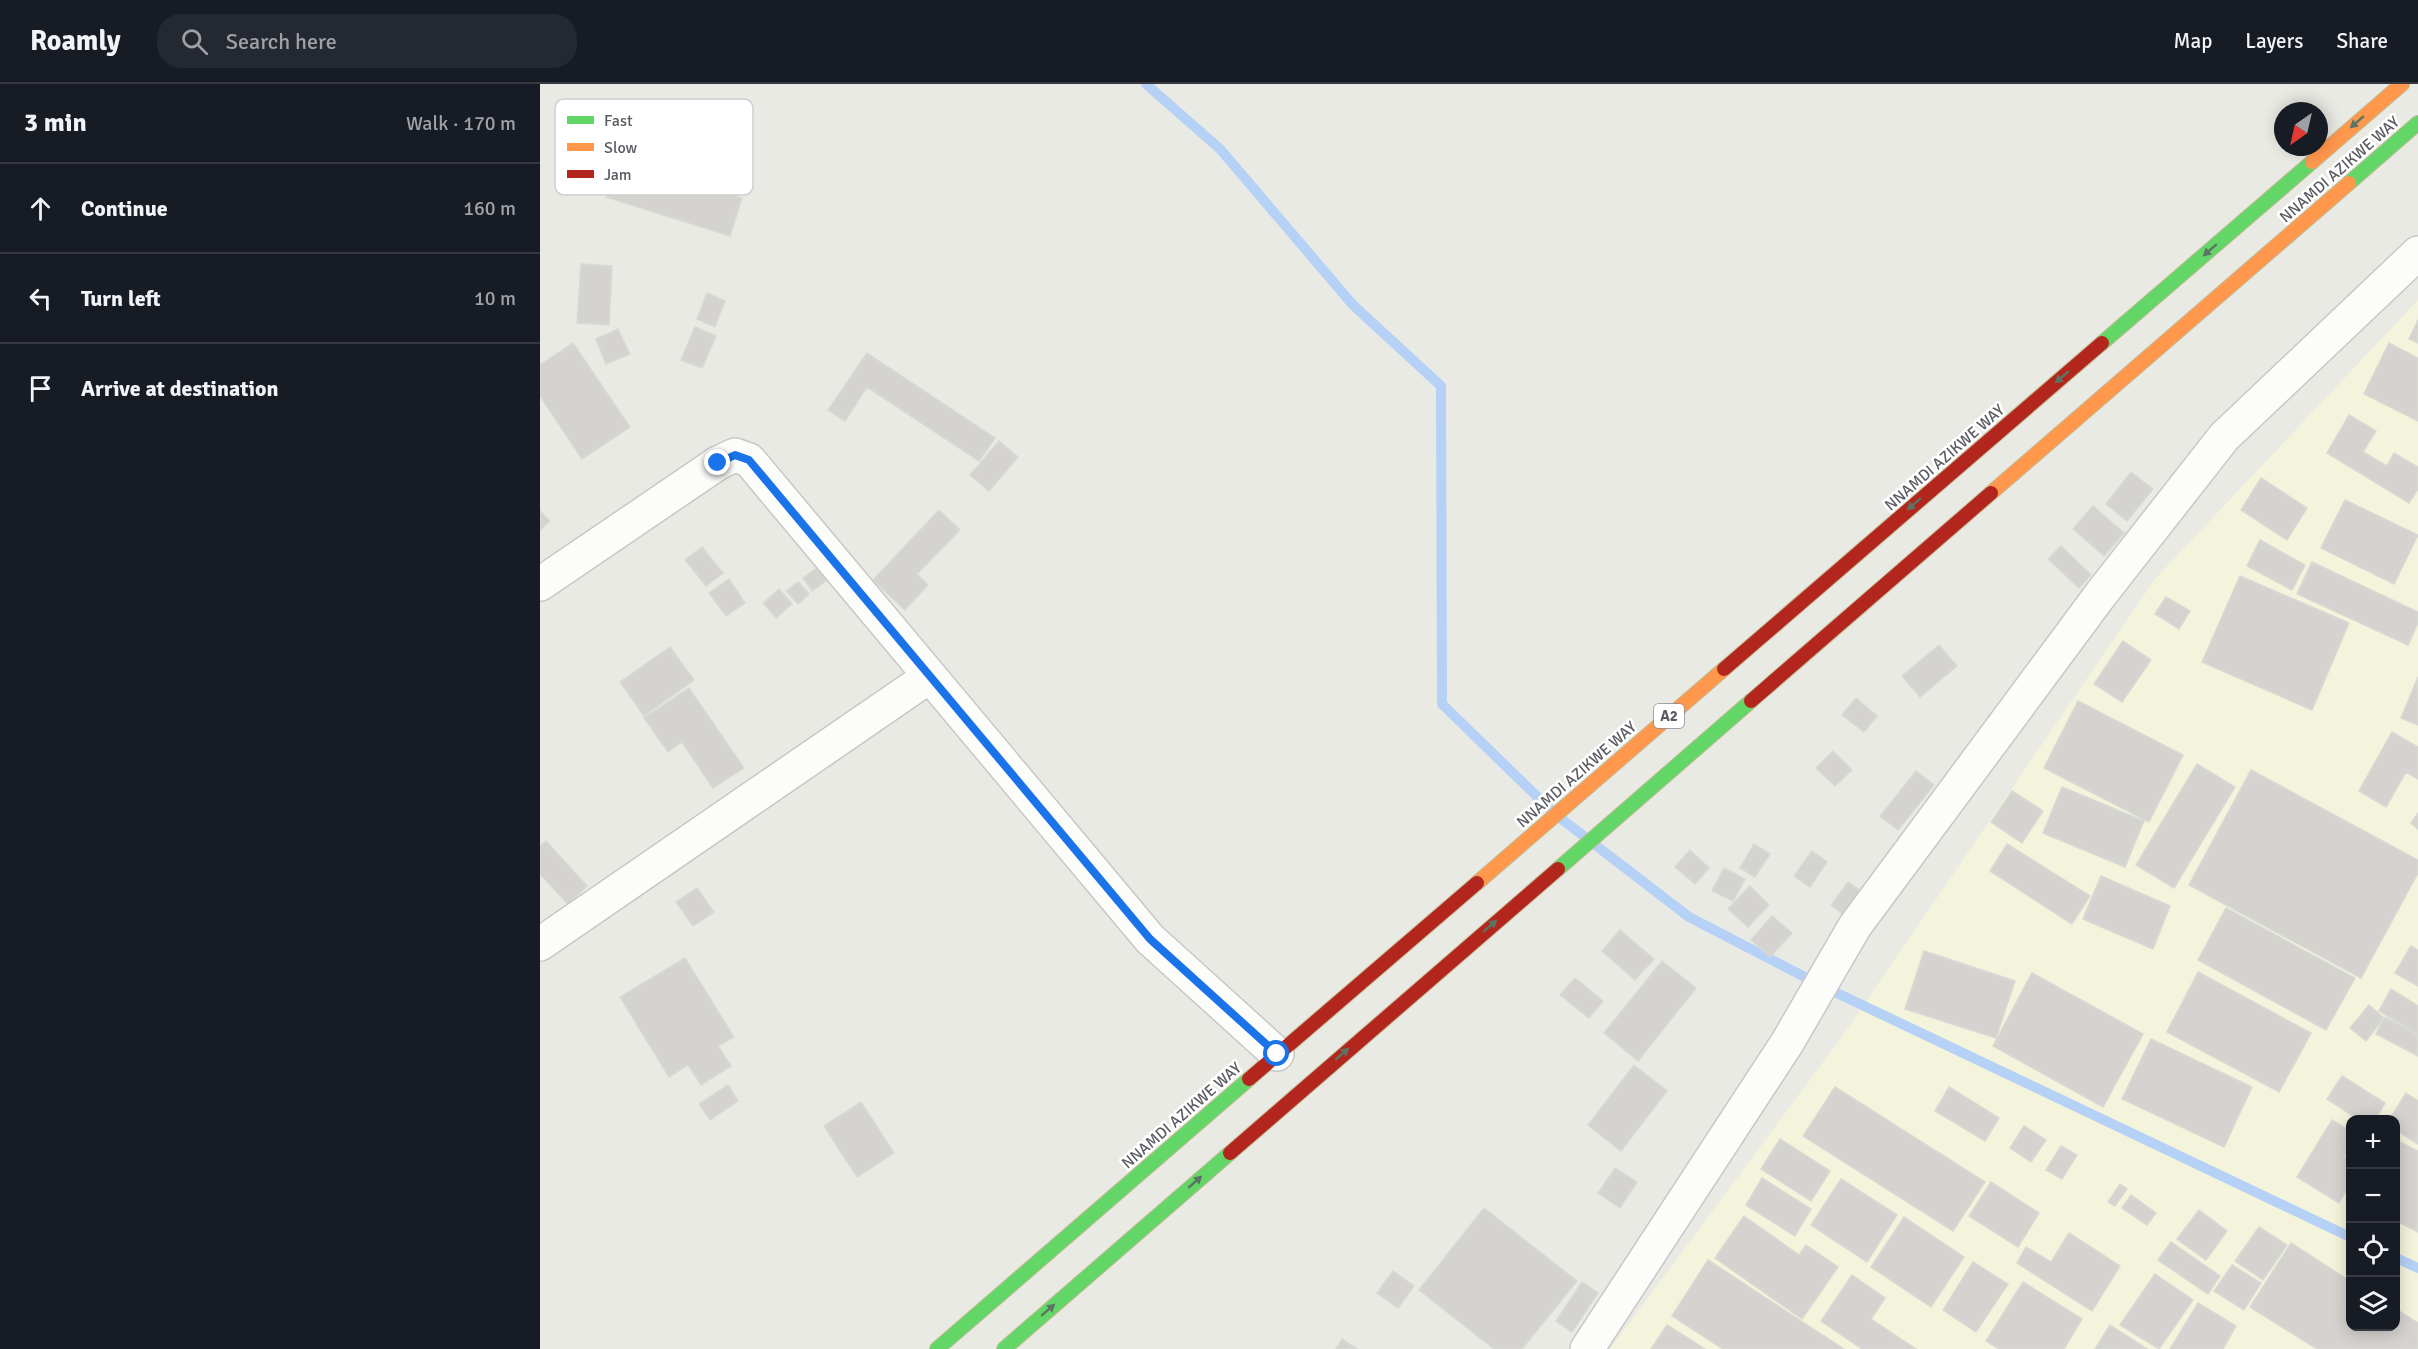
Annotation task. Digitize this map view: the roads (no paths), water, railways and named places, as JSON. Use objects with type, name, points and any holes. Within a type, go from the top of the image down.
[{"type":"highway","name":"NNAMDI AZIKWE WAY","points":[[937,1349],[2402,84]]},
{"type":"highway","name":"NNAMDI AZIKWE WAY","points":[[1005,1349],[2418,123]]},
{"type":"street","points":[[1587,1349],[1787,1042],[1855,926],[2102,594],[2224,437],[2418,254]]},
{"type":"street","points":[[540,584],[718,463],[735,455],[749,460],[1150,939],[1277,1054]]},
{"type":"street","points":[[540,944],[930,676]]},
{"type":"waterway","points":[[1146,84],[1220,149],[1353,305],[1441,386],[1442,704],[1555,814],[1689,917],[1820,985],[2346,1235]]},
{"type":"waterway","points":[[2400,1260],[2418,1268]]}]
